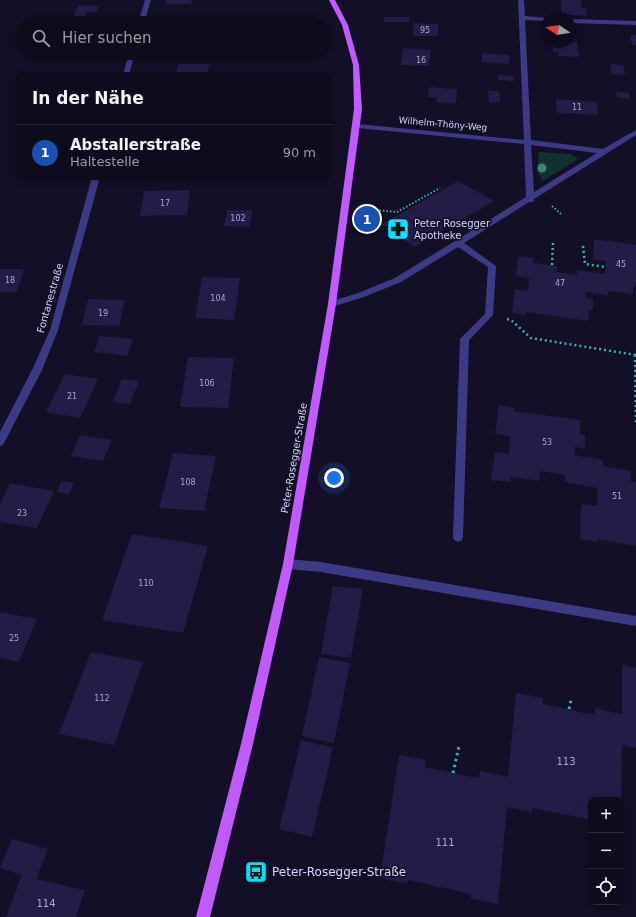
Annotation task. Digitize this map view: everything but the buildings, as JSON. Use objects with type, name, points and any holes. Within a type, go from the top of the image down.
[{"type":"main road","name":"Peter-Rosegger-Straße","points":[[203,917],[247,744],[288,564],[332,304],[358,110],[356,66],[345,25],[332,0]]},
{"type":"street","points":[[143,16],[148,0]]},
{"type":"street","points":[[521,0],[523,18],[526,142],[530,200]]},
{"type":"street","points":[[523,18],[540,19]]},
{"type":"street","points":[[576,20],[636,23]]},
{"type":"street","points":[[127,72],[130,60]]},
{"type":"street","name":"Wilhelm-Thöny-Weg","points":[[357,126],[526,142],[606,152]]},
{"type":"street","points":[[332,304],[361,296],[398,280],[530,200],[636,132]]},
{"type":"street","name":"Fontanestraße","points":[[0,442],[37,370],[54,330],[95,180]]},
{"type":"street","points":[[458,244],[492,266],[490,314],[465,338],[458,537]]},
{"type":"street","points":[[288,564],[321,567],[636,621]]},
{"type":"path","points":[[376,210],[397,212],[440,188]]},
{"type":"path","points":[[552,265],[553,242]]},
{"type":"path","points":[[583,246],[585,264],[606,267]]},
{"type":"path","points":[[490,314],[511,320],[531,338],[636,355],[636,425]]},
{"type":"path","points":[[569,710],[571,700]]},
{"type":"path","points":[[453,773],[459,746]]},
{"type":"green space","points":[[539,152],[571,154],[578,159],[543,181],[537,171]]},
{"type":"place","name":"Abstallerstraße","points":[[367,219]]},
{"type":"place","name":"Peter Rosegger Apotheke","points":[[398,229]]},
{"type":"place","name":"Peter-Rosegger-Straße","points":[[256,872]]}]
